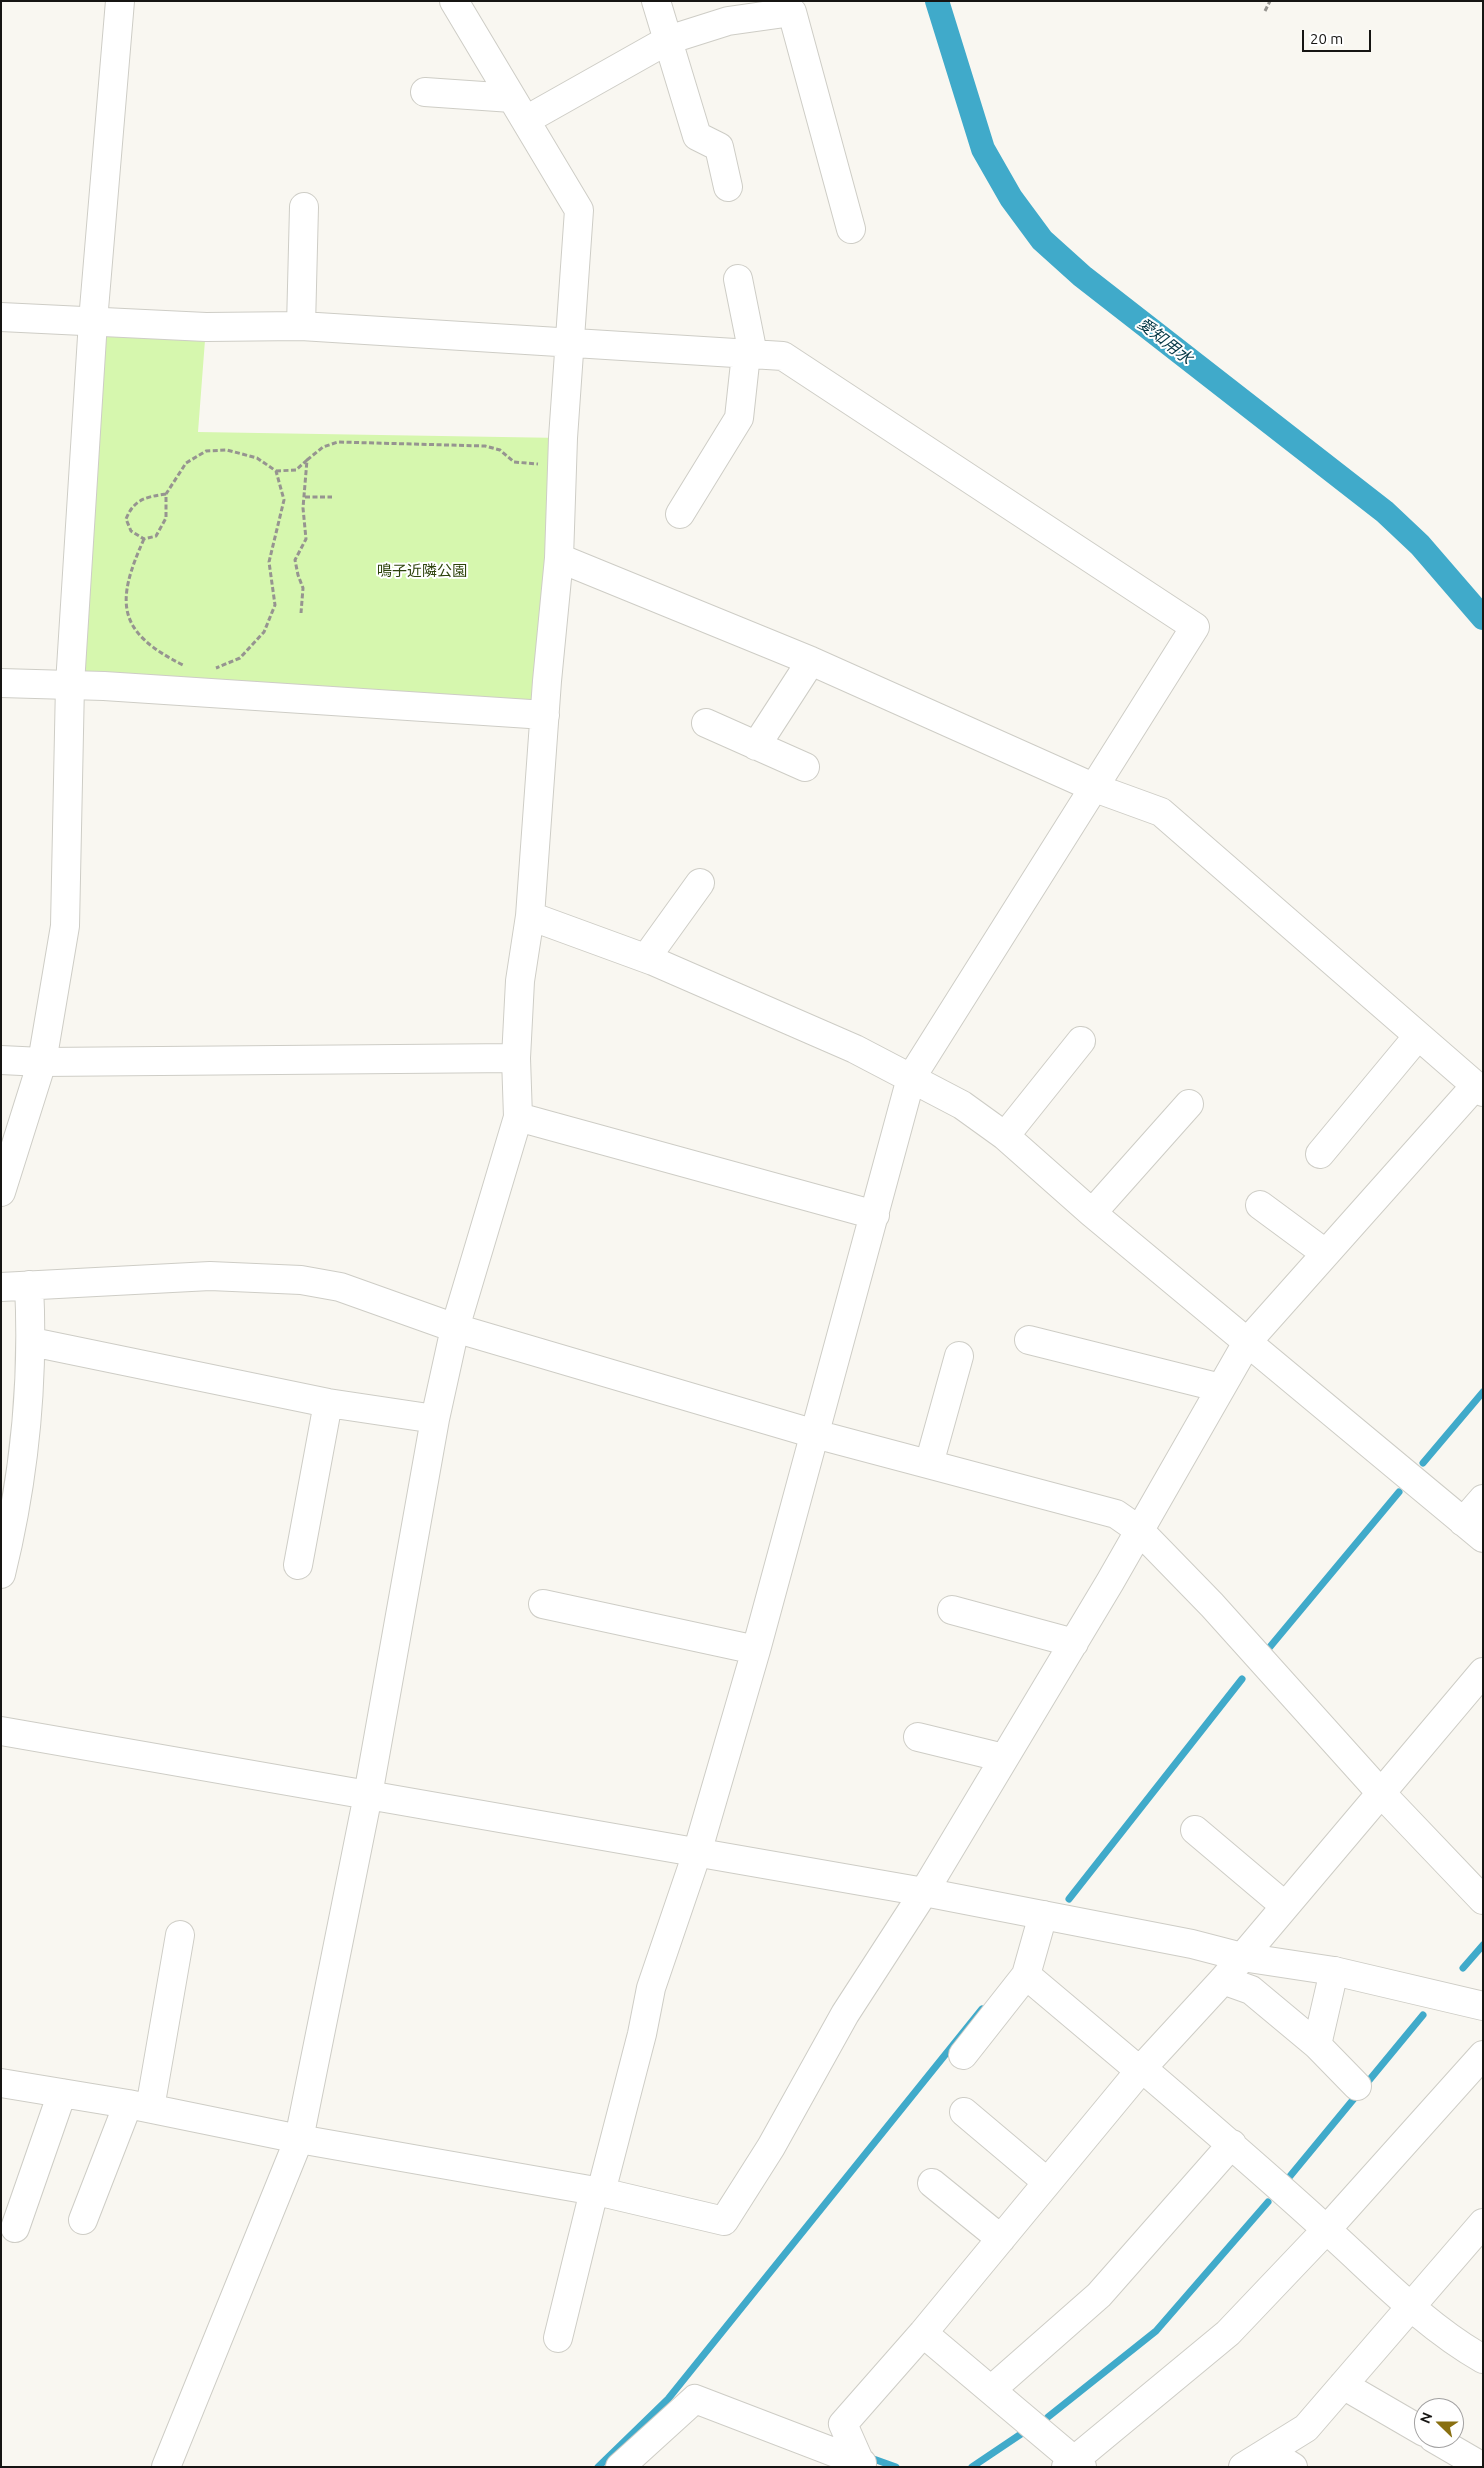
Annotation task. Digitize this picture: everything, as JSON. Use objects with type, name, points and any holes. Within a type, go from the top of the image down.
[{"type":"street","points":[[1,1192],[42,1062],[65,926],[70,684],[93,321],[120,1]]},
{"type":"street","points":[[166,2467],[299,2139],[368,1795],[435,1419],[455,1328],[518,1117],[516,1058],[520,980],[530,916],[559,558],[564,466],[563,438],[580,210],[454,1]]},
{"type":"street","points":[[656,1],[697,136],[718,147],[728,187]]},
{"type":"street","points":[[425,92],[519,109],[668,40],[728,21],[792,12],[852,228]]},
{"type":"street","points":[[301,326],[304,207]]},
{"type":"street","points":[[680,514],[739,418],[749,354],[738,279]]},
{"type":"street","points":[[1,317],[206,327],[301,326],[783,356],[1196,627],[911,1078],[756,1650],[697,1853],[651,1988],[642,2034],[558,2338]]},
{"type":"street","points":[[1,2083],[139,2106],[299,2139],[598,2192],[724,2221],[771,2147],[845,2014],[924,1892],[1074,1643],[1248,1341],[1325,1253],[1479,1088],[1161,812],[1095,788],[810,661],[559,558]]},
{"type":"street","points":[[756,746],[810,661]]},
{"type":"street","points":[[1,683],[70,684],[545,714]]},
{"type":"street","points":[[706,723],[805,767]]},
{"type":"street","points":[[646,958],[700,883]]},
{"type":"street","points":[[530,916],[646,958],[855,1049],[962,1105],[1005,1136],[1092,1213],[1473,1530],[1483,1499]]},
{"type":"street","points":[[1320,1154],[1418,1036]]},
{"type":"street","points":[[1005,1136],[1081,1040]]},
{"type":"street","points":[[1,1060],[42,1062],[516,1058]]},
{"type":"street","points":[[1092,1213],[1189,1104]]},
{"type":"street","points":[[518,1117],[875,1215]]},
{"type":"street","points":[[1260,1205],[1325,1253]]},
{"type":"street","points":[[1,1287],[210,1276],[301,1280],[340,1286],[455,1328],[815,1434],[1082,1503],[1116,1514],[1139,1530],[1212,1605],[1381,1793],[1483,1900]]},
{"type":"street","points":[[1,1574],[11,1535],[21,1474],[32,1342],[28,1285]]},
{"type":"street","points":[[1029,1340],[1221,1388]]},
{"type":"street","points":[[32,1342],[328,1403],[435,1419]]},
{"type":"street","points":[[929,1464],[959,1356]]},
{"type":"street","points":[[298,1565],[328,1403]]},
{"type":"street","points":[[542,1604],[756,1650]]},
{"type":"street","points":[[952,1610],[1074,1643]]},
{"type":"street","points":[[862,2465],[843,2424],[923,2333],[1141,2070],[1223,1980],[1483,1672]]},
{"type":"street","points":[[1,1731],[924,1892],[1192,1944],[1242,1957],[1334,1971],[1483,2006]]},
{"type":"street","points":[[918,1737],[1004,1758]]},
{"type":"street","points":[[1195,1830],[1285,1906]]},
{"type":"street","points":[[963,2055],[1026,1975],[1043,1915]]},
{"type":"street","points":[[83,2220],[139,2106],[180,1935]]},
{"type":"street","points":[[1317,2045],[1334,1971]]},
{"type":"street","points":[[1026,1975],[1232,2144],[1410,2306],[1460,2346],[1483,2359]]},
{"type":"street","points":[[1223,1980],[1251,1990],[1317,2045],[1357,2086]]},
{"type":"street","points":[[923,2333],[991,2390],[1074,2465],[1228,2333],[1327,2229],[1483,2055]]},
{"type":"street","points":[[14,2228],[62,2094]]},
{"type":"street","points":[[964,2112],[1048,2182]]},
{"type":"street","points":[[991,2390],[1098,2296],[1232,2144]]},
{"type":"street","points":[[932,2183],[1000,2239]]},
{"type":"street","points":[[1243,2467],[1306,2428],[1483,2223]]},
{"type":"street","points":[[1343,2385],[1414,2426]]},
{"type":"street","points":[[620,2467],[695,2399],[862,2465]]},
{"type":"street","points":[[1451,2448],[1483,2467]]},
{"type":"street","points":[[1269,2452],[1293,2467]]},
{"type":"path","points":[[1265,11],[1270,1]]},
{"type":"path","points":[[166,494],[137,500],[130,507],[126,519],[131,531],[144,539],[156,536],[166,518],[166,494],[186,463],[206,451],[228,450],[258,458],[276,471],[296,470],[323,447],[338,442],[485,446],[500,450],[514,462],[564,466]]},
{"type":"path","points":[[301,613],[303,588],[295,560],[306,540],[303,508],[306,460]]},
{"type":"path","points":[[212,669],[240,658],[264,632],[275,605],[269,562],[284,500],[276,471]]},
{"type":"path","points":[[305,497],[332,497]]},
{"type":"path","points":[[144,539],[130,570],[125,595],[128,618],[140,638],[157,652],[185,666]]},
{"type":"green space","name":"鳴子近隣公園","points":[[93,321],[206,327],[198,432],[563,438],[545,715],[70,684]]},
{"type":"waterway","name":"愛知用水","points":[[937,1],[983,149],[1011,198],[1042,240],[1082,276],[1385,512],[1420,545],[1483,618]]},
{"type":"waterway","points":[[1423,1463],[1483,1392]]},
{"type":"waterway","points":[[1269,1648],[1399,1492]]},
{"type":"waterway","points":[[1069,1899],[1242,1679]]},
{"type":"waterway","points":[[1463,1968],[1483,1945]]},
{"type":"waterway","points":[[598,2467],[668,2399],[982,2009]]},
{"type":"waterway","points":[[1286,2181],[1423,2015]]},
{"type":"waterway","points":[[1048,2417],[1156,2331],[1268,2202]]},
{"type":"waterway","points":[[972,2467],[1024,2432]]},
{"type":"waterway","points":[[868,2457],[896,2467]]}]
